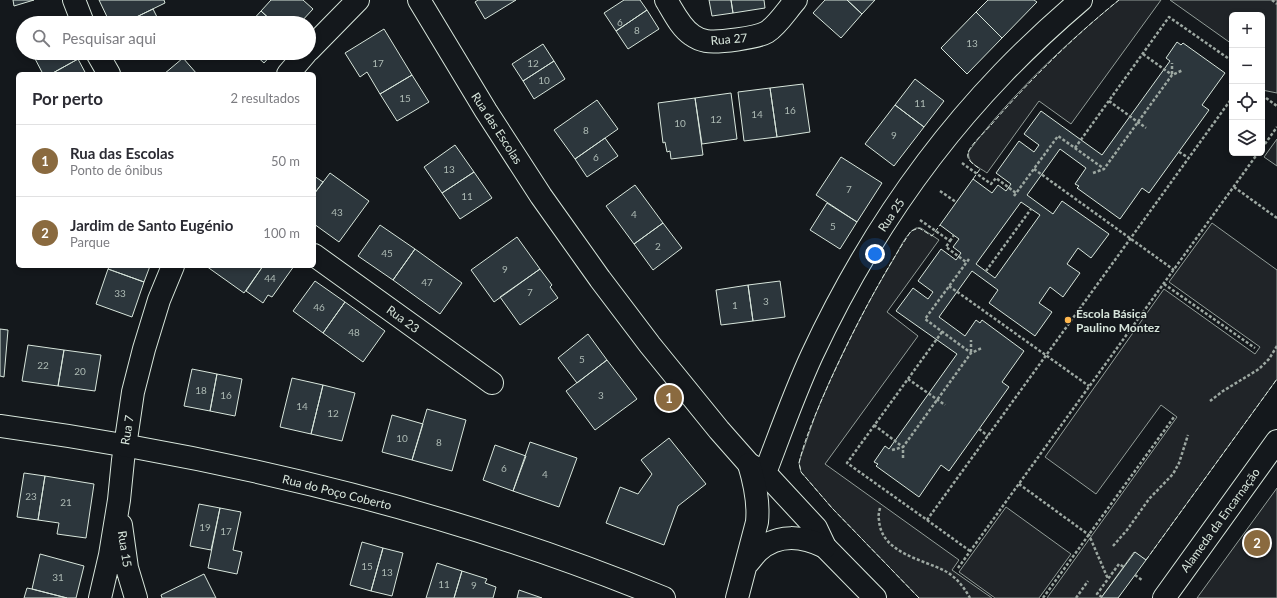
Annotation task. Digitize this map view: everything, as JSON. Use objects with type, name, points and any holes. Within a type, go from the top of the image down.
[{"type":"street","points":[[74,0],[80,16]]},
{"type":"street","points":[[316,43],[358,0]]},
{"type":"street","name":"Rua das Escolas","points":[[419,0],[486,111],[542,196],[600,279],[718,430],[816,528],[825,547],[875,598]]},
{"type":"street","name":"Rua 27","points":[[666,0],[684,28],[690,34],[706,41],[753,37],[766,32],[776,24],[796,0]]},
{"type":"street","name":"Rua 25","points":[[757,469],[788,413],[812,355],[840,300],[887,221],[922,169],[961,120],[1003,73],[1047,30],[1081,0]]},
{"type":"street","points":[[101,60],[108,72]]},
{"type":"street","points":[[290,72],[300,60]]},
{"type":"street","name":"Rua 23","points":[[316,256],[492,383]]},
{"type":"street","name":"Rua 7","points":[[100,598],[120,500],[125,445],[131,403],[144,349],[172,268]]},
{"type":"street","name":"Rua do Poço Coberto","points":[[0,426],[74,436],[172,453],[363,498],[449,522],[540,552],[664,598]]},
{"type":"street","name":"Alameda da Encarnação","points":[[1164,598],[1277,442]]},
{"type":"street","points":[[738,598],[757,522],[757,469]]},
{"type":"street","name":"Rua 15","points":[[120,500],[127,568],[136,598]]},
{"type":"street","points":[[746,566],[758,551],[772,542],[786,538],[801,538],[813,541],[825,547]]},
{"type":"path","points":[[1272,0],[1277,4]]},
{"type":"path","points":[[1075,148],[1170,17],[1229,59]]},
{"type":"path","points":[[1143,54],[1172,75]]},
{"type":"path","points":[[1172,63],[1172,75]]},
{"type":"path","points":[[1093,173],[1104,169],[1172,75],[1183,70]]},
{"type":"path","points":[[1265,97],[1277,106]]},
{"type":"path","points":[[1109,101],[1146,128]]},
{"type":"path","points":[[927,520],[1229,102]]},
{"type":"path","points":[[1265,144],[1277,127]]},
{"type":"path","points":[[1014,196],[1058,136],[1104,169]]},
{"type":"path","points":[[1179,152],[1188,158]]},
{"type":"path","points":[[958,568],[1256,156]]},
{"type":"path","points":[[959,161],[991,184],[996,178],[1016,193]]},
{"type":"path","points":[[1034,169],[1174,270]]},
{"type":"path","points":[[1234,187],[1277,218]]},
{"type":"path","points":[[938,189],[956,202]]},
{"type":"path","points":[[986,271],[1031,209]]},
{"type":"path","points":[[918,218],[950,241]]},
{"type":"path","points":[[954,235],[946,247],[966,262]]},
{"type":"path","points":[[969,259],[925,319],[971,353]]},
{"type":"path","points":[[1164,284],[1255,348]]},
{"type":"path","points":[[949,286],[1089,386]]},
{"type":"path","points":[[942,332],[847,463],[970,551]]},
{"type":"path","points":[[971,340],[971,353]]},
{"type":"path","points":[[1210,401],[1258,369],[1269,359],[1277,346]]},
{"type":"path","points":[[903,458],[903,447],[937,399],[971,353],[982,348]]},
{"type":"path","points":[[908,379],[945,405]]},
{"type":"path","points":[[1043,598],[1174,417]]},
{"type":"path","points":[[874,425],[903,447]]},
{"type":"path","points":[[979,429],[988,436]]},
{"type":"path","points":[[1113,546],[1127,530],[1149,499],[1173,474],[1179,463],[1188,435]]},
{"type":"path","points":[[892,450],[903,447]]},
{"type":"path","points":[[1019,484],[1089,535],[1108,579]]},
{"type":"path","points":[[880,508],[879,520],[881,532],[888,540],[910,557],[946,571],[956,578],[965,588],[970,598]]},
{"type":"path","points":[[1102,597],[1098,594],[1108,579],[1120,564],[1124,567]]},
{"type":"path","points":[[1135,575],[1142,580]]},
{"type":"path","points":[[1076,598],[1088,581]]},
{"type":"shaded area","points":[[1119,0],[1161,0],[1071,124],[1039,101],[987,173],[971,162],[969,159],[969,151],[1020,91],[1059,52]]},
{"type":"shaded area","points":[[1170,0],[1277,0],[1277,93],[1265,91],[1265,12],[1229,12],[1229,42]]},
{"type":"shaded area","points":[[1277,139],[1277,166],[1264,157]]},
{"type":"shaded area","points":[[1212,223],[1277,270],[1277,379],[1146,560],[1134,552],[1101,598],[1047,598],[1177,417],[1161,405],[1096,494],[1045,457],[1164,289],[1255,354],[1260,347],[1169,282]]},
{"type":"shaded area","points":[[921,228],[939,240],[887,312],[918,336],[825,464],[959,560],[952,570],[992,598],[919,598],[832,508],[801,472],[799,463],[818,408],[846,347],[873,294],[903,242],[912,230]]},
{"type":"shaded area","points":[[1277,488],[1277,598],[1197,598]]},
{"type":"shaded area","points":[[1006,507],[1071,554],[1039,598],[995,598],[959,572]]},
{"type":"building","points":[[13,0],[34,0],[14,6]]},
{"type":"building","points":[[99,0],[164,0],[165,3],[138,16],[107,16]]},
{"type":"building","points":[[271,0],[303,0],[313,9],[306,16],[266,16],[261,11]]},
{"type":"building","points":[[478,0],[516,0],[485,19],[475,2]]},
{"type":"building","points":[[624,0],[640,0],[647,10],[616,31],[604,13]]},
{"type":"building","points":[[709,0],[731,0],[733,13],[712,16]]},
{"type":"building","points":[[731,0],[764,0],[765,8],[733,13]]},
{"type":"building","points":[[825,0],[847,0],[862,14],[841,38],[813,13]]},
{"type":"building","points":[[847,0],[875,0],[862,14]]},
{"type":"building","points":[[988,0],[1034,0],[1037,2],[1002,38],[976,12]]},
{"type":"building","points":[[153,9],[156,16],[138,16]]},
{"type":"building","points":[[647,10],[659,29],[628,49],[616,31]]},
{"type":"building","points":[[261,11],[266,16],[256,16]]},
{"type":"building","points":[[976,12],[1002,38],[967,74],[941,48]]},
{"type":"building","points":[[384,29],[412,75],[380,94],[367,72],[360,77],[345,53]]},
{"type":"building","points":[[1177,42],[1181,45],[1183,43],[1225,73],[1202,105],[1209,110],[1149,193],[1142,188],[1120,219],[1077,188],[1079,186],[1075,184],[1086,168],[1060,149],[1027,195],[1053,214],[1062,201],[1109,234],[1091,258],[1078,248],[1067,264],[1080,273],[1063,297],[1050,287],[1039,303],[1052,312],[1035,336],[989,303],[998,290],[972,271],[939,317],[965,336],[976,320],[980,323],[982,320],[1024,351],[1002,382],[1009,387],[949,471],[941,465],[919,497],[876,466],[878,464],[874,462],[885,446],[889,449],[957,354],[896,311],[913,288],[928,299],[933,292],[918,281],[941,249],[956,260],[961,253],[953,247],[959,239],[940,225],[973,179],[992,193],[998,185],[1006,191],[1011,184],[996,173],[1019,141],[1034,152],[1039,145],[1024,134],[1041,111],[1102,155],[1170,61],[1166,58]],"holes":[[[1021,202],[1040,215],[995,278],[976,264]]]},
{"type":"building","points":[[543,44],[554,61],[523,81],[512,64]]},
{"type":"building","points":[[36,60],[76,60],[55,72],[42,72]]},
{"type":"building","points":[[79,60],[85,72],[55,72]]},
{"type":"building","points":[[181,60],[185,60],[195,72],[166,72]]},
{"type":"building","points":[[554,61],[565,79],[534,99],[523,81]]},
{"type":"building","points":[[412,75],[429,102],[397,121],[380,94]]},
{"type":"building","points":[[915,79],[944,101],[924,127],[895,105]]},
{"type":"building","points":[[803,84],[810,132],[777,137],[770,88]]},
{"type":"building","points":[[770,88],[777,137],[744,141],[738,92]]},
{"type":"building","points":[[731,93],[737,139],[702,144],[695,98]]},
{"type":"building","points":[[695,98],[703,155],[671,159],[670,151],[667,152],[665,142],[663,143],[658,103]]},
{"type":"building","points":[[597,100],[618,129],[575,159],[554,130]]},
{"type":"building","points":[[895,105],[924,127],[894,166],[865,144]]},
{"type":"building","points":[[605,138],[618,156],[587,177],[575,159]]},
{"type":"building","points":[[455,145],[474,172],[442,193],[424,167]]},
{"type":"building","points":[[841,157],[882,183],[857,222],[816,195]]},
{"type":"building","points":[[474,172],[492,198],[460,219],[442,193]]},
{"type":"building","points":[[330,173],[369,201],[339,242],[316,225],[316,191]]},
{"type":"building","points":[[316,177],[323,182],[316,191]]},
{"type":"building","points":[[635,185],[663,223],[634,244],[606,206]]},
{"type":"building","points":[[827,203],[857,222],[840,249],[810,230]]},
{"type":"building","points":[[663,223],[682,248],[653,270],[634,244]]},
{"type":"building","points":[[380,225],[415,249],[393,280],[358,256]]},
{"type":"building","points":[[517,237],[540,269],[494,302],[471,270]]},
{"type":"building","points":[[415,249],[462,283],[440,314],[393,280]]},
{"type":"building","points":[[109,268],[149,268],[144,282],[108,269]]},
{"type":"building","points":[[209,268],[262,268],[244,293]]},
{"type":"building","points":[[262,268],[293,268],[272,297],[268,295],[263,303],[246,291]]},
{"type":"building","points":[[108,269],[144,282],[132,317],[96,304]]},
{"type":"building","points":[[540,269],[552,285],[550,287],[558,298],[520,325],[500,297]]},
{"type":"building","points":[[315,281],[345,302],[323,333],[293,311]]},
{"type":"building","points":[[780,281],[785,317],[753,321],[748,285]]},
{"type":"building","points":[[748,285],[753,321],[721,325],[716,290]]},
{"type":"building","points":[[345,302],[385,331],[363,362],[323,333]]},
{"type":"building","points":[[0,329],[8,330],[4,377],[0,376]]},
{"type":"building","points":[[588,334],[607,360],[577,383],[558,358]]},
{"type":"building","points":[[28,345],[64,350],[58,386],[22,381]]},
{"type":"building","points":[[64,350],[101,355],[95,391],[58,386]]},
{"type":"building","points":[[607,360],[637,399],[595,430],[566,391]]},
{"type":"building","points":[[192,369],[217,374],[210,411],[184,406]]},
{"type":"building","points":[[217,374],[242,379],[235,416],[210,411]]},
{"type":"building","points":[[292,378],[323,385],[311,434],[280,427]]},
{"type":"building","points":[[323,385],[355,393],[342,441],[311,434]]},
{"type":"building","points":[[427,409],[466,420],[452,471],[412,460]]},
{"type":"building","points":[[392,415],[423,424],[412,460],[382,452]]},
{"type":"building","points":[[669,438],[706,484],[678,506],[664,545],[606,523],[620,487],[638,494],[652,474],[641,460]]},
{"type":"building","points":[[530,442],[577,458],[559,507],[513,491]]},
{"type":"building","points":[[495,445],[526,456],[513,491],[483,480]]},
{"type":"building","points":[[24,473],[45,476],[38,520],[17,517]]},
{"type":"building","points":[[45,476],[94,484],[86,538],[57,534],[59,523],[38,520]]},
{"type":"building","points":[[199,504],[220,508],[211,550],[190,546]]},
{"type":"building","points":[[220,508],[241,512],[233,550],[242,552],[237,574],[208,568]]},
{"type":"building","points":[[362,542],[383,548],[371,591],[350,585]]},
{"type":"building","points":[[383,548],[403,553],[392,596],[371,591]]},
{"type":"building","points":[[1135,552],[1146,560],[1118,598],[1101,598]]},
{"type":"building","points":[[40,554],[84,566],[76,598],[67,598],[32,589]]},
{"type":"building","points":[[437,563],[462,571],[454,598],[426,598]]},
{"type":"building","points":[[462,571],[487,579],[485,583],[496,587],[493,598],[454,598]]},
{"type":"building","points":[[204,574],[216,598],[162,598],[161,595]]},
{"type":"building","points":[[27,588],[32,589],[67,598],[24,598]]},
{"type":"building","points":[[519,590],[542,598],[517,598]]},
{"type":"fence","points":[[973,179],[980,169],[968,158],[969,150],[975,142],[1052,60],[1119,0]]},
{"type":"fence","points":[[919,598],[832,508],[801,472],[799,463],[809,432],[830,381],[878,285],[911,231],[919,228],[932,236],[940,225]]},
{"type":"fence","points":[[1146,560],[1277,379]]},
{"type":"place","name":"Escola Básica Paulino Montez","points":[[1068,320]]},
{"type":"place","name":"Rua das Escolas","points":[[669,398]]},
{"type":"place","name":"Jardim de Santo Eugénio","points":[[1257,543]]}]
